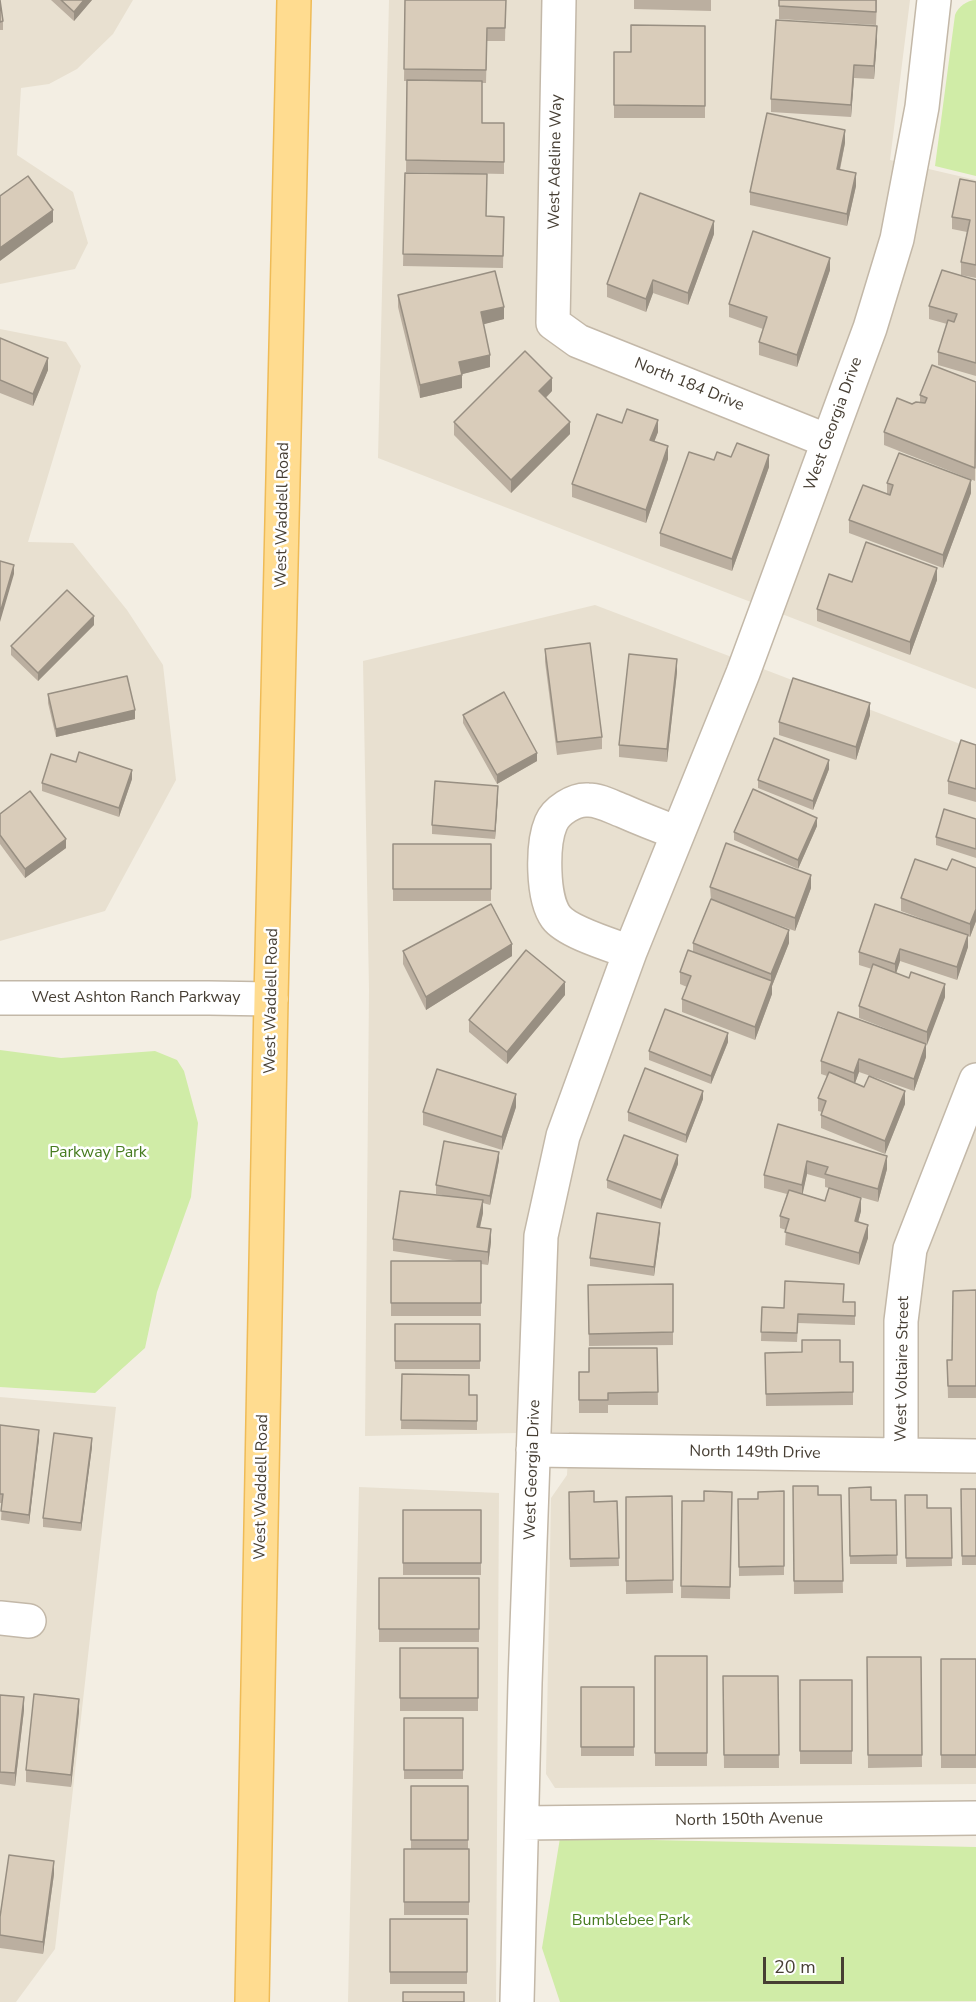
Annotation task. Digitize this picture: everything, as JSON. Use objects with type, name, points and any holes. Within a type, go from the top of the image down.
[{"type":"main road","name":"West Waddell Road","points":[[252,2002],[294,0]]},
{"type":"street","name":"West Adeline Way","points":[[553,323],[558,0]]},
{"type":"street","name":"West Georgia Drive","points":[[517,2002],[541,1236],[563,1136],[630,952],[743,673],[870,328],[897,238],[922,107],[934,0]]},
{"type":"street","name":"North 184 Drive","points":[[553,323],[578,341],[828,441]]},
{"type":"street","points":[[630,952],[570,928],[556,918],[548,903],[545,886],[546,844],[551,823],[559,812],[574,803],[586,800],[600,802],[678,833]]},
{"type":"street","name":"West Ashton Ranch Parkway","points":[[0,998],[272,999]]},
{"type":"street","name":"West Voltaire Street","points":[[900,1455],[900,1321],[910,1249],[976,1080]]},
{"type":"street","name":"North 149th Drive","points":[[533,1450],[976,1456]]},
{"type":"street","name":"North 150th Avenue","points":[[522,1823],[976,1818]]},
{"type":"shaded area","points":[[0,0],[133,0],[113,34],[77,69],[49,84],[21,88],[17,155],[73,192],[88,243],[75,269],[0,284]]},
{"type":"shaded area","points":[[389,0],[910,0],[890,160],[976,180],[976,689],[378,458]]},
{"type":"shaded area","points":[[0,329],[66,342],[81,366],[28,542],[73,543],[127,610],[163,665],[176,780],[105,911],[0,941]]},
{"type":"shaded area","points":[[595,605],[976,750],[976,1784],[555,1788],[546,1774],[551,1498],[567,1475],[569,1432],[365,1436],[369,990],[363,661]]},
{"type":"shaded area","points":[[0,1397],[116,1407],[55,1949],[16,2002],[0,2002]]},
{"type":"shaded area","points":[[359,1487],[499,1493],[496,2002],[348,2002]]},
{"type":"green space","points":[[976,0],[976,176],[935,166],[955,15],[963,4]]},
{"type":"green space","name":"Parkway Park","points":[[0,1050],[61,1058],[155,1051],[177,1060],[184,1071],[198,1123],[191,1197],[157,1292],[145,1348],[95,1393],[0,1387]]},
{"type":"green space","name":"Bumblebee Park","points":[[560,1838],[976,1847],[976,2001],[560,2002],[542,1948]]},
{"type":"building","points":[[0,0],[3,21],[0,22]]},
{"type":"building","points":[[61,0],[84,0],[74,12]]},
{"type":"building","points":[[405,0],[506,0],[505,28],[487,28],[486,70],[404,69]]},
{"type":"building","points":[[779,0],[876,0],[876,12],[779,6]]},
{"type":"building","points":[[776,20],[877,26],[874,66],[854,65],[851,105],[771,99]]},
{"type":"building","points":[[631,25],[705,26],[705,106],[614,105],[614,52],[631,52]]},
{"type":"building","points":[[407,80],[482,81],[482,123],[504,123],[504,162],[406,160]]},
{"type":"building","points":[[767,113],[845,130],[837,169],[856,173],[847,214],[750,192]]},
{"type":"building","points":[[405,173],[487,174],[486,216],[504,217],[503,256],[403,254]]},
{"type":"building","points":[[28,176],[53,210],[0,248],[0,196]]},
{"type":"building","points":[[960,179],[976,182],[976,265],[961,262],[970,220],[952,217]]},
{"type":"building","points":[[640,193],[714,221],[688,293],[653,280],[646,299],[607,284]]},
{"type":"building","points":[[753,231],[830,258],[797,355],[759,342],[767,317],[729,304]]},
{"type":"building","points":[[942,270],[976,280],[976,363],[938,352],[948,320],[954,322],[957,314],[929,306]]},
{"type":"building","points":[[495,271],[504,307],[481,312],[490,355],[459,362],[462,375],[420,385],[398,295]]},
{"type":"building","points":[[0,338],[48,358],[33,394],[0,380]]},
{"type":"building","points":[[525,351],[552,378],[539,391],[570,422],[511,480],[454,422]]},
{"type":"building","points":[[932,365],[976,382],[975,468],[884,432],[897,398],[912,404],[925,403],[927,398],[920,395]]},
{"type":"building","points":[[627,409],[658,420],[650,440],[668,446],[646,510],[572,484],[597,414],[622,423]]},
{"type":"building","points":[[737,443],[769,455],[732,559],[660,533],[689,452],[714,460],[717,452],[731,457]]},
{"type":"building","points":[[899,453],[971,480],[943,555],[849,520],[863,485],[890,495],[893,485],[887,483]]},
{"type":"building","points":[[866,542],[937,568],[910,642],[817,609],[829,574],[852,582]]},
{"type":"building","points":[[0,561],[14,565],[0,613]]},
{"type":"building","points":[[67,590],[94,616],[38,673],[11,646]]},
{"type":"building","points":[[590,643],[602,737],[557,742],[545,649]]},
{"type":"building","points":[[629,654],[677,659],[667,749],[619,745]]},
{"type":"building","points":[[127,676],[135,710],[56,729],[48,694]]},
{"type":"building","points":[[793,678],[870,703],[856,747],[779,722]]},
{"type":"building","points":[[504,692],[537,753],[497,775],[463,715]]},
{"type":"building","points":[[774,738],[829,760],[813,801],[758,780]]},
{"type":"building","points":[[961,740],[976,745],[976,789],[948,781]]},
{"type":"building","points":[[79,752],[132,770],[119,808],[42,783],[51,754],[76,762]]},
{"type":"building","points":[[435,781],[498,786],[495,831],[432,825]]},
{"type":"building","points":[[753,789],[817,818],[798,860],[734,832]]},
{"type":"building","points":[[30,791],[66,839],[25,869],[0,835],[0,814]]},
{"type":"building","points":[[944,809],[976,819],[976,849],[936,837]]},
{"type":"building","points":[[726,843],[811,875],[795,918],[710,887]]},
{"type":"building","points":[[393,844],[491,844],[491,889],[393,889]]},
{"type":"building","points":[[915,859],[947,870],[952,859],[976,868],[976,909],[970,924],[901,898]]},
{"type":"building","points":[[711,899],[789,930],[771,974],[693,943]]},
{"type":"building","points":[[491,904],[512,944],[426,997],[403,951]]},
{"type":"building","points":[[875,904],[968,935],[957,967],[900,949],[895,964],[859,952]]},
{"type":"building","points":[[526,950],[565,982],[507,1052],[469,1020]]},
{"type":"building","points":[[688,950],[772,981],[755,1027],[682,999],[691,976],[680,972]]},
{"type":"building","points":[[873,964],[909,978],[911,972],[945,984],[927,1032],[859,1006]]},
{"type":"building","points":[[665,1009],[728,1033],[711,1076],[649,1051]]},
{"type":"building","points":[[838,1012],[926,1044],[914,1079],[859,1059],[854,1073],[821,1061]]},
{"type":"building","points":[[645,1068],[703,1091],[686,1135],[628,1112]]},
{"type":"building","points":[[437,1069],[516,1094],[502,1137],[423,1112]]},
{"type":"building","points":[[829,1072],[864,1087],[869,1076],[905,1091],[885,1141],[821,1115],[826,1101],[818,1098]]},
{"type":"building","points":[[778,1124],[887,1156],[878,1189],[825,1174],[828,1167],[807,1161],[802,1185],[764,1175]]},
{"type":"building","points":[[624,1135],[678,1155],[661,1200],[607,1180]]},
{"type":"building","points":[[444,1141],[499,1152],[490,1196],[436,1185]]},
{"type":"building","points":[[829,1188],[861,1198],[855,1221],[868,1225],[859,1253],[785,1232],[789,1219],[780,1216],[789,1190],[825,1201]]},
{"type":"building","points":[[400,1191],[483,1200],[477,1227],[491,1229],[488,1252],[393,1239]]},
{"type":"building","points":[[597,1213],[660,1223],[654,1267],[590,1258]]},
{"type":"building","points":[[391,1261],[481,1261],[481,1303],[391,1303]]},
{"type":"building","points":[[785,1281],[844,1284],[843,1302],[855,1302],[855,1316],[798,1314],[797,1333],[761,1332],[762,1307],[784,1308]]},
{"type":"building","points":[[673,1284],[673,1332],[589,1334],[588,1285]]},
{"type":"building","points":[[976,1290],[976,1386],[948,1386],[947,1360],[952,1360],[953,1291]]},
{"type":"building","points":[[395,1324],[480,1324],[480,1361],[395,1361]]},
{"type":"building","points":[[802,1340],[840,1340],[840,1362],[853,1362],[853,1392],[766,1394],[765,1353],[802,1352]]},
{"type":"building","points":[[589,1348],[657,1348],[658,1392],[608,1393],[608,1400],[579,1400],[579,1372],[589,1372]]},
{"type":"building","points":[[402,1374],[469,1375],[469,1395],[477,1395],[477,1421],[401,1420]]},
{"type":"building","points":[[0,1425],[39,1430],[29,1515],[1,1511],[3,1494],[0,1494]]},
{"type":"building","points":[[54,1433],[92,1438],[81,1523],[43,1518]]},
{"type":"building","points":[[793,1486],[818,1486],[818,1495],[841,1495],[843,1581],[794,1581]]},
{"type":"building","points":[[871,1487],[871,1500],[896,1500],[897,1555],[850,1556],[849,1488]]},
{"type":"building","points":[[961,1489],[976,1489],[976,1556],[962,1556]]},
{"type":"building","points":[[594,1491],[594,1502],[617,1501],[619,1558],[570,1559],[569,1492]]},
{"type":"building","points":[[704,1491],[732,1492],[730,1587],[681,1586],[682,1501],[704,1501]]},
{"type":"building","points":[[784,1491],[784,1566],[739,1567],[738,1499],[758,1499],[758,1492]]},
{"type":"building","points":[[905,1495],[927,1495],[927,1508],[951,1508],[952,1558],[906,1558]]},
{"type":"building","points":[[672,1496],[673,1580],[626,1581],[626,1497]]},
{"type":"building","points":[[403,1510],[481,1510],[481,1563],[403,1563]]},
{"type":"building","points":[[379,1578],[479,1578],[479,1629],[379,1629]]},
{"type":"building","points":[[400,1648],[478,1648],[478,1698],[400,1698]]},
{"type":"building","points":[[655,1656],[707,1656],[707,1753],[655,1753]]},
{"type":"building","points":[[867,1657],[921,1657],[922,1755],[868,1755]]},
{"type":"building","points":[[941,1659],[976,1659],[976,1755],[941,1755]]},
{"type":"building","points":[[723,1676],[778,1676],[779,1755],[724,1755]]},
{"type":"building","points":[[800,1680],[852,1680],[852,1751],[800,1751]]},
{"type":"building","points":[[581,1687],[634,1687],[634,1747],[581,1747]]},
{"type":"building","points":[[34,1694],[79,1699],[71,1775],[26,1770]]},
{"type":"building","points":[[0,1695],[24,1697],[15,1773],[0,1772]]},
{"type":"building","points":[[404,1718],[463,1718],[463,1770],[404,1770]]},
{"type":"building","points":[[411,1786],[468,1786],[468,1840],[411,1840]]},
{"type":"building","points":[[404,1849],[469,1849],[469,1902],[404,1902]]},
{"type":"building","points":[[9,1855],[54,1861],[43,1942],[0,1935],[0,1917]]},
{"type":"building","points":[[390,1919],[467,1919],[467,1972],[390,1972]]},
{"type":"building","points":[[403,1992],[464,1992],[464,2002],[403,2002]]}]
